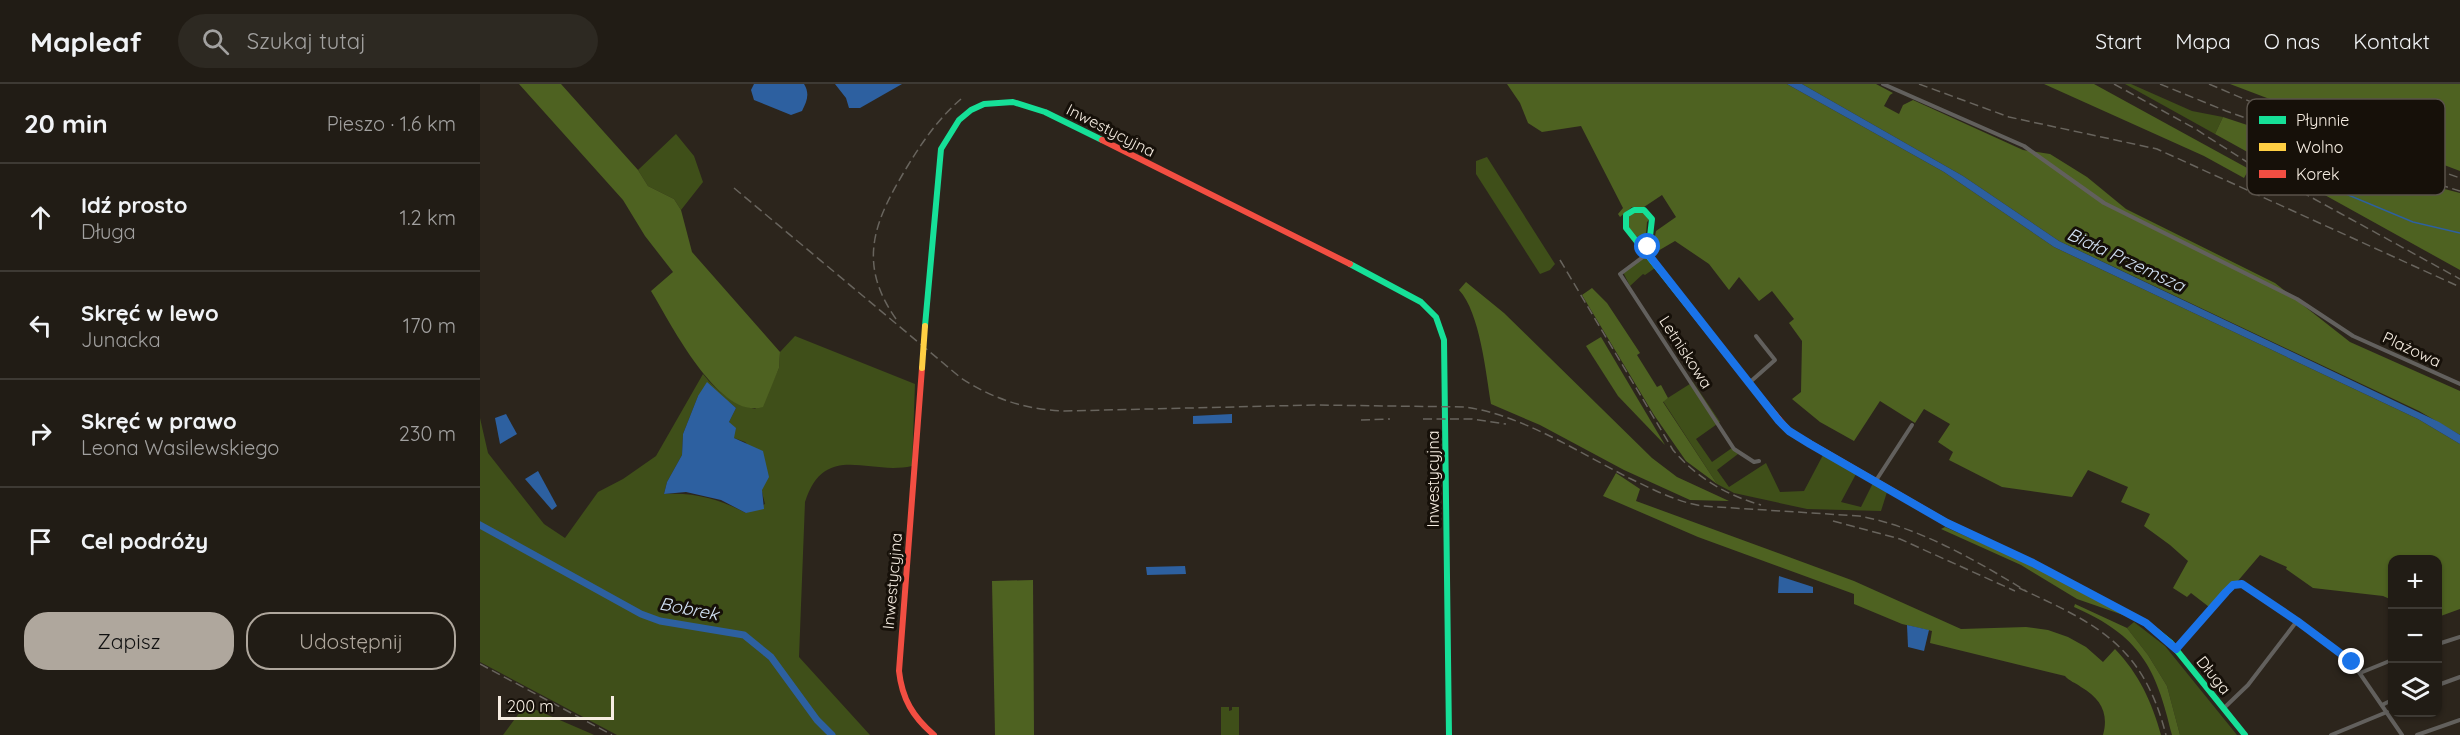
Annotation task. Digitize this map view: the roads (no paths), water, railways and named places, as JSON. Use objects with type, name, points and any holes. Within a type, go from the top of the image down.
[{"type":"street","name":"Plażowa","points":[[1883,84],[2024,146],[2104,203],[2297,299],[2354,336],[2460,384]]},
{"type":"street","name":"Inwestycyjna","points":[[934,735],[918,721],[908,708],[901,691],[899,671],[941,149],[950,130],[968,111],[983,104],[1005,100],[1029,104],[1283,229],[1421,302],[1436,317],[1444,340],[1449,735]]},
{"type":"street","name":"Długa","points":[[1648,254],[1652,222],[1649,214],[1640,209],[1629,212],[1625,218],[1626,228],[1789,431],[1971,536],[2033,563],[2146,623],[2176,649],[2245,735]]},
{"type":"street","name":"Letniskowa","points":[[1648,254],[1620,274],[1734,449],[1754,462],[1759,461]]},
{"type":"street","points":[[1749,383],[1775,360],[1756,336]]},
{"type":"street","points":[[1875,482],[1912,425]]},
{"type":"street","points":[[2176,649],[2233,585],[2242,584],[2345,656],[2360,673],[2402,735]]},
{"type":"street","name":"Długa","points":[[2224,708],[2248,685],[2297,621]]},
{"type":"street","points":[[2442,643],[2460,637]]},
{"type":"street","points":[[2360,673],[2388,662]]},
{"type":"street","points":[[2442,684],[2460,677]]},
{"type":"street","points":[[2382,705],[2388,702]]},
{"type":"street","points":[[2331,735],[2387,712]]},
{"type":"street","points":[[2417,735],[2460,720]]},
{"type":"water","points":[[754,84],[804,84],[807,98],[802,111],[791,115],[754,100],[751,90]]},
{"type":"water","points":[[835,84],[902,84],[860,108],[849,108],[846,98]]},
{"type":"water","points":[[1787,84],[1802,84],[1963,176],[2059,241],[2439,422],[2460,435],[2460,444],[2418,419],[2054,247],[1944,172]]},
{"type":"water","points":[[707,382],[736,408],[729,422],[736,428],[734,438],[763,451],[769,477],[762,490],[764,509],[746,513],[721,500],[686,492],[664,494],[667,482],[682,455],[683,434],[698,396]]},
{"type":"water","points":[[506,414],[517,434],[500,444],[495,418]]},
{"type":"water","points":[[1232,414],[1232,423],[1193,424],[1193,416]]},
{"type":"water","points":[[538,471],[557,506],[552,510],[525,479]]},
{"type":"water","points":[[1185,566],[1186,574],[1147,575],[1146,567]]},
{"type":"water","points":[[1779,576],[1813,587],[1813,593],[1778,593]]},
{"type":"water","points":[[1907,625],[1929,630],[1924,651],[1908,647]]},
{"type":"waterway","points":[[2348,195],[2413,222],[2460,233]]},
{"type":"waterway","name":"Bobrek","points":[[480,525],[641,614],[660,621],[744,635],[771,657],[817,720],[832,735]]},
{"type":"railway","points":[[1919,84],[2009,117],[2157,149],[2247,190]]},
{"type":"railway","points":[[2114,84],[2194,128],[2247,162]]},
{"type":"railway","points":[[2160,84],[2247,119]]},
{"type":"railway","points":[[2209,84],[2247,100]]},
{"type":"railway","points":[[896,319],[876,279],[873,260],[874,242],[879,223],[896,186],[919,148],[938,122],[961,99]]},
{"type":"railway","points":[[2445,173],[2460,178]]},
{"type":"railway","points":[[2445,186],[2460,191]]},
{"type":"railway","points":[[734,188],[961,378],[985,392],[1011,402],[1024,406],[1065,411],[1315,405],[1465,407],[1486,411],[1528,426],[1629,478],[1683,501],[1702,506],[1859,516],[1903,528],[1946,546],[2026,591]]},
{"type":"railway","points":[[2258,195],[2460,287]]},
{"type":"railway","points":[[2307,195],[2460,279]]},
{"type":"railway","points":[[1560,260],[1673,450],[1692,469],[1724,491],[1761,505]]},
{"type":"railway","points":[[1361,420],[1390,419]]},
{"type":"railway","points":[[1423,419],[1472,419],[1506,424]]},
{"type":"railway","points":[[1833,521],[1900,539],[2015,591]]},
{"type":"railway","points":[[2019,588],[2072,614],[2113,641],[2130,658],[2144,679],[2156,704],[2166,735]]},
{"type":"railway","points":[[480,664],[612,735]]},
{"type":"water label","name":"Biała Przemsza","points":[[2126,260]]}]
